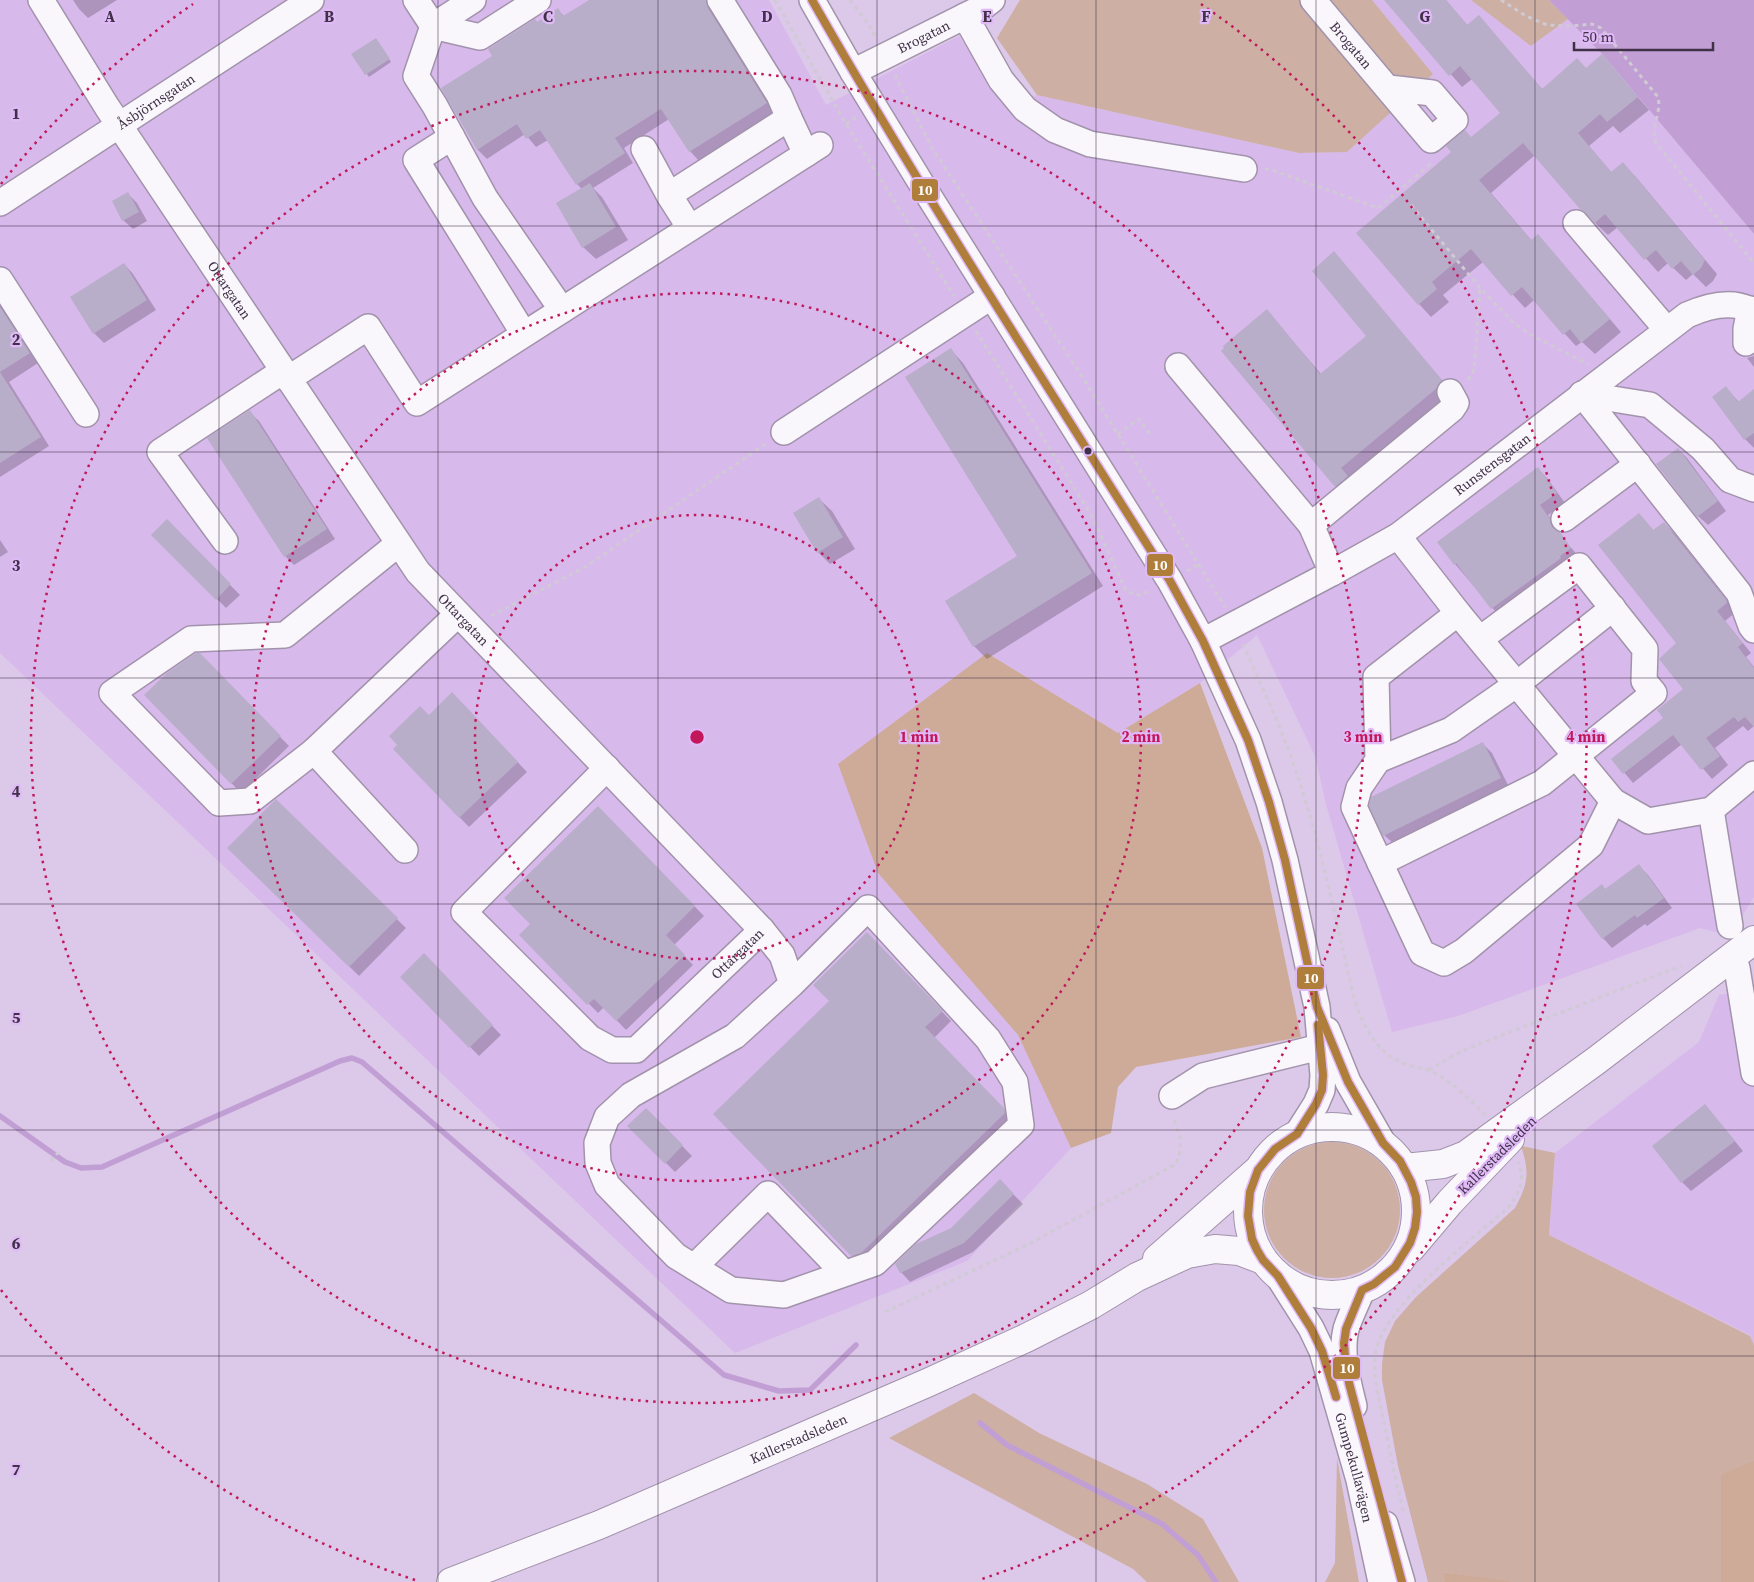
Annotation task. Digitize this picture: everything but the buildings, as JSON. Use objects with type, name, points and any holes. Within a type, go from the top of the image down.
[{"type":"main road","name":"Kallerstadsleden","points":[[1405,1168],[1443,1164],[1466,1154],[1597,1060],[1754,940]]},
{"type":"main road","name":"Kallerstadsleden","points":[[1403,1256],[1500,1148],[1597,1060]]},
{"type":"main road","points":[[1341,1127],[1363,1132],[1383,1143],[1395,1154],[1405,1168],[1412,1182],[1416,1197],[1415,1228],[1403,1256],[1385,1277],[1362,1290],[1348,1294],[1318,1294],[1297,1288],[1271,1268],[1252,1239],[1248,1216],[1250,1192],[1258,1170],[1275,1149],[1285,1141],[1297,1134],[1318,1128],[1341,1127]]},
{"type":"main road","name":"Kallerstadsleden","points":[[1137,1277],[1258,1170]]},
{"type":"main road","name":"Kallerstadsleden","points":[[451,1582],[599,1525],[927,1383],[1026,1338],[1091,1305],[1137,1277],[1187,1254],[1215,1249],[1239,1252],[1271,1268]]},
{"type":"street","name":"Ottargatan","points":[[41,0],[120,125],[418,572],[607,768],[762,930],[636,1050],[612,1050],[590,1038],[464,912],[607,768]]},
{"type":"street","name":"Åsbjörnsgatan","points":[[0,203],[311,0]]},
{"type":"street","points":[[416,0],[434,26],[480,37],[538,0]]},
{"type":"street","points":[[473,0],[434,26],[416,76],[435,106],[485,198],[562,310]]},
{"type":"street","points":[[225,541],[160,452],[368,326],[417,403],[813,149],[789,118],[779,95],[720,0]]},
{"type":"street","points":[[812,0],[853,72],[1170,580],[1203,641],[1248,740],[1269,802],[1285,860],[1317,1007],[1323,1075],[1322,1090],[1316,1104],[1297,1134]]},
{"type":"street","name":"Brogatan","points":[[853,72],[983,7],[992,0]]},
{"type":"street","name":"Brogatan","points":[[1313,0],[1431,140]]},
{"type":"street","points":[[965,16],[1001,80],[1025,109],[1055,130],[1090,144],[1244,169]]},
{"type":"street","points":[[670,195],[789,118]]},
{"type":"street","points":[[452,137],[416,160],[524,334]]},
{"type":"street","points":[[644,149],[690,228]]},
{"type":"street","points":[[1576,223],[1667,330]]},
{"type":"street","points":[[0,280],[86,414]]},
{"type":"street","points":[[784,432],[992,296]]},
{"type":"street","name":"Runstensgatan","points":[[1203,641],[1398,536],[1687,315],[1712,306],[1733,305],[1752,310]]},
{"type":"street","points":[[1746,343],[1746,329],[1752,310]]},
{"type":"street","points":[[1178,366],[1311,525],[1332,573]]},
{"type":"street","points":[[1311,525],[1452,409],[1456,403],[1451,394]]},
{"type":"street","points":[[1582,394],[1739,592],[1754,630]]},
{"type":"street","points":[[1582,394],[1650,404],[1703,449],[1730,480],[1754,489]]},
{"type":"street","points":[[1564,519],[1638,464]]},
{"type":"street","points":[[1398,536],[1458,613],[1613,801],[1648,821],[1711,810],[1754,774]]},
{"type":"street","points":[[398,544],[285,635],[191,638],[112,694],[219,803],[250,801],[314,751],[464,620]]},
{"type":"street","points":[[1380,863],[1542,782],[1654,693],[1644,681],[1645,649],[1579,566],[1480,639]]},
{"type":"street","points":[[1613,608],[1517,684],[1451,730],[1378,760],[1359,788],[1354,807],[1422,953],[1444,963],[1464,952],[1592,845],[1613,801]]},
{"type":"street","points":[[1378,760],[1376,677],[1458,613]]},
{"type":"street","points":[[314,751],[405,850]]},
{"type":"street","points":[[1711,810],[1730,926]]},
{"type":"street","points":[[868,908],[988,1038],[1015,1082],[1021,1125],[875,1263],[784,1295],[731,1290],[676,1256],[607,1185],[598,1163],[597,1143],[607,1117],[631,1095],[735,1036],[792,984],[868,908]]},
{"type":"street","points":[[762,930],[782,955],[792,984]]},
{"type":"street","points":[[1737,968],[1753,1067]]},
{"type":"street","points":[[1317,1007],[1348,1082],[1383,1143]]},
{"type":"street","points":[[1172,1096],[1203,1076],[1320,1047]]},
{"type":"street","points":[[694,1267],[768,1194],[844,1273]]},
{"type":"street","name":"Gumpekullavägen","points":[[1271,1268],[1311,1328],[1322,1350],[1357,1471],[1381,1582]]},
{"type":"street","name":"Gumpekullavägen","points":[[1362,1290],[1346,1329],[1345,1356],[1349,1383],[1402,1582]]},
{"type":"path","points":[[1502,0],[1526,16],[1547,25],[1571,26],[1592,24],[1601,28],[1658,97],[1660,104],[1653,135],[1656,143],[1754,263]]},
{"type":"path","points":[[1244,169],[1269,169],[1378,208],[1437,158],[1431,140]]},
{"type":"path","points":[[1411,205],[1480,288],[1516,324],[1533,336],[1582,360],[1594,368],[1603,379]]},
{"type":"path","points":[[1451,394],[1468,381],[1476,361],[1480,288]]},
{"type":"path","points":[[1118,434],[1139,420],[1150,434]]},
{"type":"path","points":[[464,620],[585,567],[784,432]]},
{"type":"path","points":[[1490,1120],[1457,1087],[1429,1070],[1452,1056],[1474,1046],[1690,962]]},
{"type":"path","points":[[885,1312],[1027,1245],[1176,1164],[1181,1151],[1181,1143],[1173,1116],[1172,1096]]},
{"type":"path","points":[[51,1161],[61,1149]]},
{"type":"path","points":[[1404,1513],[1395,1480],[1379,1397],[1375,1372],[1376,1351],[1382,1334],[1397,1310],[1413,1292],[1508,1208],[1519,1193],[1522,1178],[1516,1158]]},
{"type":"shaded area","points":[[0,0],[769,0],[826,105],[959,36],[1007,108],[1037,95],[1299,153],[1347,152],[1433,74],[1372,0],[1471,0],[1531,46],[1568,19],[1602,54],[1754,234],[1754,897],[1741,918],[1721,933],[1700,928],[1458,1016],[1392,1032],[1326,804],[1315,756],[1257,635],[1200,683],[1118,733],[987,653],[878,873],[1018,1035],[1071,1148],[967,1261],[735,1353],[0,653]]},
{"type":"shaded area","points":[[1020,0],[1372,0],[1433,74],[1347,152],[1299,153],[1037,95],[997,38]]},
{"type":"shaded area","points":[[1471,0],[1549,0],[1568,19],[1531,46]]},
{"type":"shaded area","points":[[1549,0],[1754,0],[1754,234],[1602,54]]},
{"type":"shaded area","points":[[987,653],[1118,733],[1200,683],[1262,848],[1301,1037],[1136,1067],[1118,1087],[1111,1133],[1071,1148],[1018,1035],[878,873],[838,764]]},
{"type":"shaded area","points":[[1754,989],[1754,1345],[1750,1335],[1549,1235],[1555,1153],[1699,1042],[1719,995]]},
{"type":"shaded area","points":[[1332,1142],[1358,1148],[1380,1162],[1394,1184],[1400,1210],[1394,1236],[1380,1258],[1358,1272],[1332,1278],[1306,1272],[1284,1258],[1270,1236],[1264,1210],[1270,1184],[1284,1162],[1306,1148]]},
{"type":"shaded area","points":[[1521,1146],[1555,1153],[1549,1235],[1750,1336],[1754,1345],[1754,1460],[1721,1476],[1721,1582],[1511,1582],[1442,1572],[1444,1582],[1428,1582],[1398,1466],[1382,1380],[1385,1342],[1395,1321],[1416,1297],[1515,1208],[1523,1192],[1526,1178],[1526,1164]]},
{"type":"shaded area","points":[[974,1393],[1039,1433],[1147,1484],[1203,1519],[1239,1582],[1147,1582],[1133,1569],[889,1438]]},
{"type":"shaded area","points":[[1337,1458],[1359,1582],[1325,1582],[1335,1563]]},
{"type":"shaded area","points":[[1754,1460],[1754,1582],[1721,1582],[1721,1475]]},
{"type":"shaded area","points":[[1442,1572],[1509,1581],[1511,1582],[1444,1582]]},
{"type":"waterway","points":[[0,1116],[65,1162],[81,1168],[102,1167],[340,1061],[352,1058],[362,1062],[724,1375],[779,1391],[810,1390],[856,1345]]},
{"type":"waterway","points":[[980,1423],[1007,1445],[1162,1524],[1198,1555],[1216,1582]]},
{"type":"transit line","name":"10","points":[[812,0],[943,220],[1170,581],[1203,641],[1248,740],[1269,802],[1285,860],[1317,1007],[1348,1082],[1383,1143],[1400,1161],[1411,1182],[1416,1197],[1415,1228],[1410,1243],[1395,1267],[1374,1284],[1362,1290],[1346,1329],[1344,1343],[1349,1383],[1402,1582]]},
{"type":"transit line","name":"10","points":[[1318,1025],[1323,1075],[1322,1090],[1316,1104],[1297,1134],[1275,1149],[1258,1170],[1250,1192],[1248,1216],[1252,1239],[1257,1250],[1263,1260],[1278,1276],[1311,1328],[1322,1351],[1336,1397]]}]
